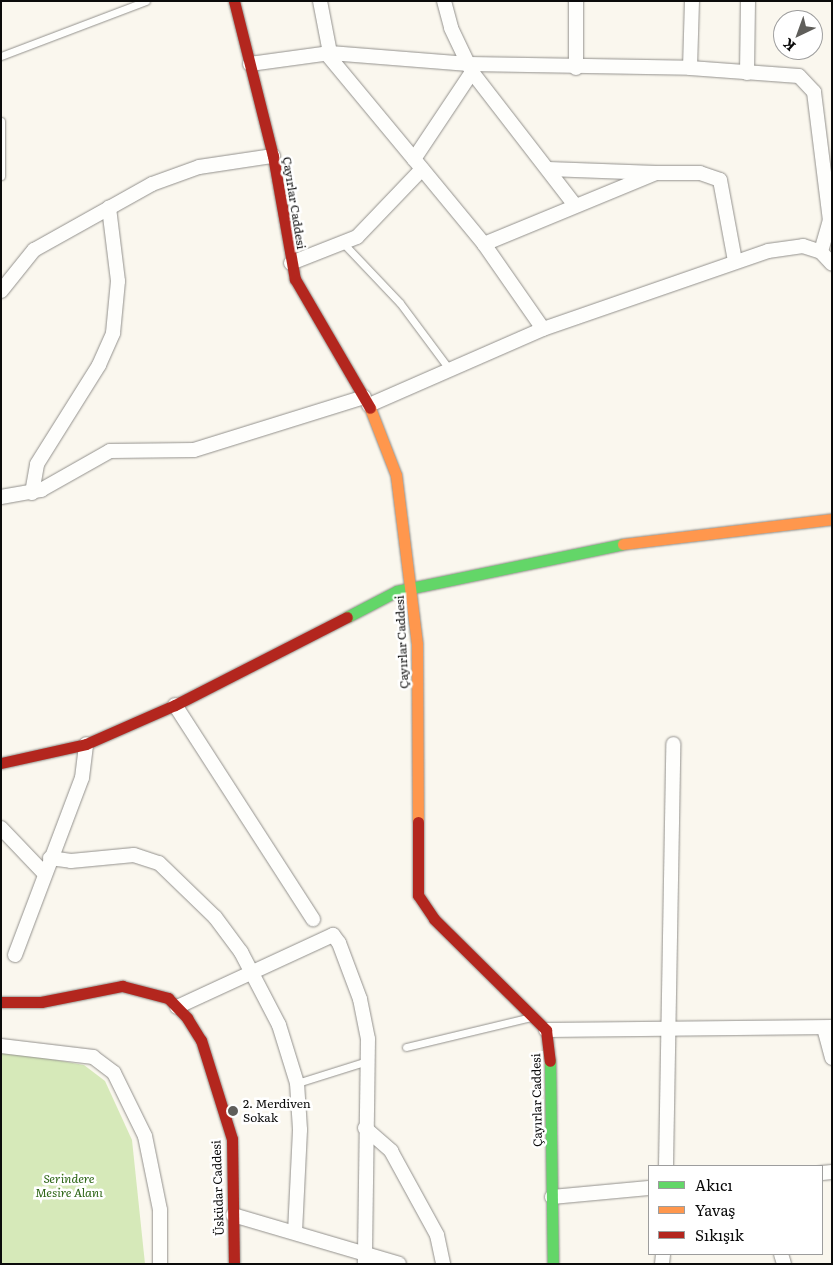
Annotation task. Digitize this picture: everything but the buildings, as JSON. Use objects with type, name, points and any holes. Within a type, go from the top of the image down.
[{"type":"street","name":"Çayırlar Caddesi","points":[[234,1],[273,156],[295,279],[366,401],[396,475],[413,590],[418,895],[434,919],[546,1030],[550,1045],[553,1264]]},
{"type":"street","points":[[320,1],[328,53],[484,244],[543,329]]},
{"type":"street","points":[[444,1],[451,28],[470,68],[574,204]]},
{"type":"street","points":[[576,1],[576,68]]},
{"type":"street","points":[[690,68],[692,1]]},
{"type":"street","points":[[747,72],[748,1]]},
{"type":"street","points":[[250,64],[328,53],[470,68],[690,68],[799,76],[814,92],[830,220],[821,252]]},
{"type":"street","points":[[291,263],[344,244],[380,216],[418,164],[470,68]]},
{"type":"street","points":[[1,291],[34,250],[109,208],[183,171],[273,156]]},
{"type":"street","points":[[548,169],[656,173],[700,172],[720,180],[735,261]]},
{"type":"street","points":[[484,244],[574,204],[656,173]]},
{"type":"street","points":[[32,493],[37,464],[99,365],[113,333],[118,281],[109,208]]},
{"type":"street","points":[[1,497],[32,493],[110,451],[194,450],[366,401],[450,370],[543,329],[735,261],[803,246],[821,252],[832,264]]},
{"type":"street","points":[[1,763],[86,744],[175,705],[301,637],[397,591],[413,590],[495,568],[653,538],[832,519]]},
{"type":"street","points":[[175,705],[313,919]]},
{"type":"street","points":[[15,955],[44,873],[82,778],[86,744]]},
{"type":"street","points":[[666,1165],[673,744]]},
{"type":"street","points":[[1,828],[44,873]]},
{"type":"street","points":[[50,858],[71,861],[134,855],[159,863],[215,918],[252,972],[279,1025],[297,1082],[300,1130],[295,1231]]},
{"type":"street","points":[[176,1007],[333,935],[360,999],[368,1039],[365,1259]]},
{"type":"street","name":"Üsküdar Caddesi","points":[[1,1002],[41,1002],[122,986],[168,998],[200,1040],[232,1139],[234,1264]]},
{"type":"street","points":[[546,1030],[828,1027],[832,1058]]},
{"type":"street","points":[[1,1046],[93,1057],[114,1072],[145,1136],[160,1210],[160,1264]]},
{"type":"street","points":[[366,1128],[392,1151],[437,1235],[443,1264]]},
{"type":"street","points":[[552,1197],[648,1188]]},
{"type":"street","points":[[233,1215],[295,1231],[365,1259],[399,1264]]},
{"type":"lane","points":[[1,56],[146,1]]},
{"type":"lane","points":[[1,121],[1,176]]},
{"type":"lane","points":[[344,244],[410,314],[450,370]]},
{"type":"lane","points":[[406,1047],[533,1016]]},
{"type":"lane","points":[[297,1082],[367,1061]]},
{"type":"green space","name":"Serindere Mesire Alanı","points":[[1,1050],[84,1065],[105,1081],[132,1140],[145,1264],[1,1264]]},
{"type":"traffic: fast","points":[[347,617],[397,591],[623,544]]},
{"type":"traffic: fast","points":[[550,1061],[553,1264]]},
{"type":"traffic: slow","points":[[370,408],[396,475],[417,644],[418,822]]},
{"type":"traffic: slow","points":[[623,544],[832,519]]},
{"type":"traffic: jam","points":[[234,1],[273,156],[295,279],[370,408]]},
{"type":"traffic: jam","points":[[1,763],[86,744],[175,705],[347,617]]},
{"type":"traffic: jam","points":[[418,822],[418,895],[434,919],[546,1030],[550,1061]]},
{"type":"traffic: jam","points":[[1,1002],[41,1002],[122,986],[168,998],[187,1018],[201,1040],[232,1139],[234,1264]]},
{"type":"place","name":"2. Merdiven Sokak","points":[[233,1111]]}]
